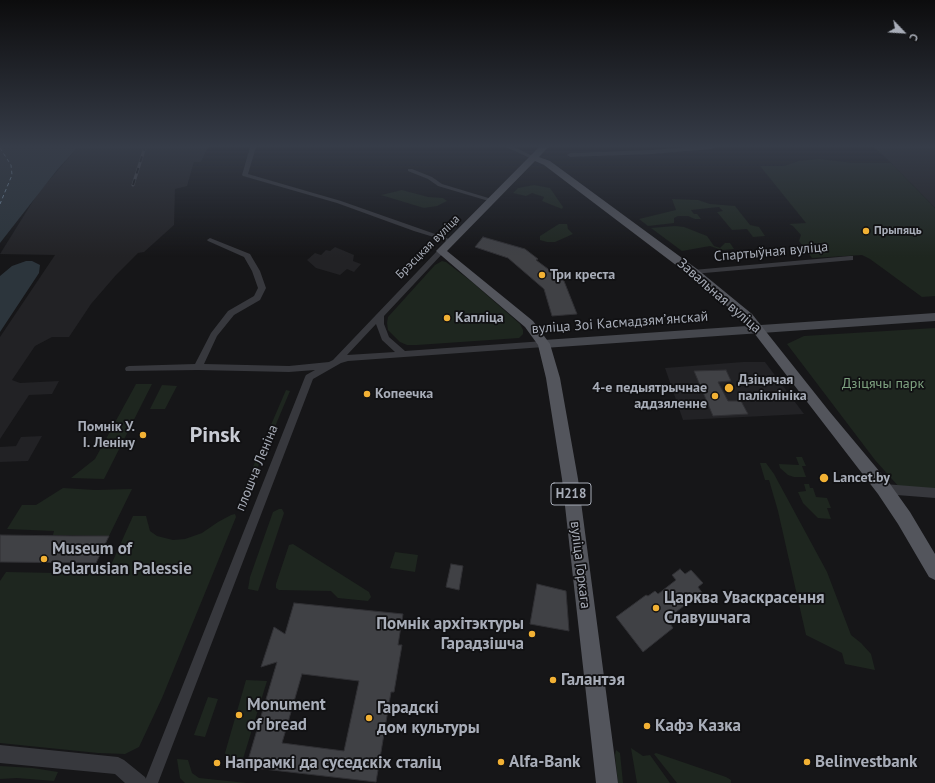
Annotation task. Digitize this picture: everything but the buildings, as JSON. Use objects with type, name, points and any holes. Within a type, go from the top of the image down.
[{"type":"main road","name":"Брэсцкая вуліца","points":[[447,246],[508,184]]},
{"type":"main road","name":"Завальная вуліца","points":[[575,184],[693,272],[748,318],[884,489],[911,529],[935,571]]},
{"type":"main road","name":"вуліца Горкага","points":[[447,246],[529,324],[544,344],[554,378],[570,480],[607,783]]},
{"type":"main road","name":"вуліца Зоі Касмадзямʼянскай","points":[[544,344],[935,317]]},
{"type":"street","name":"вуліца Горкага","points":[[277,184],[339,202],[416,230],[447,246]]},
{"type":"street","points":[[438,184],[492,200]]},
{"type":"street","points":[[198,366],[214,335],[231,314],[257,298],[262,288],[256,271],[247,256],[210,240]]},
{"type":"street","name":"Брэсцкая вуліца","points":[[331,365],[343,355],[380,314],[447,246]]},
{"type":"street","name":"Спартыўная вуліца","points":[[693,272],[850,258]]},
{"type":"street","points":[[380,314],[380,324],[385,338],[403,354]]},
{"type":"street","name":"вуліца Зоі Касмадзямʼянскай","points":[[331,365],[348,358],[544,344]]},
{"type":"street","points":[[129,369],[198,366],[289,369],[331,365]]},
{"type":"street","name":"плошча Леніна","points":[[151,783],[165,742],[309,377],[331,365]]},
{"type":"street","points":[[884,489],[935,493]]},
{"type":"street","points":[[0,754],[118,766],[139,783]]},
{"type":"shaded area","points":[[0,184],[46,184],[0,243]]},
{"type":"shaded area","points":[[46,184],[188,184],[187,186],[175,189],[174,225],[144,252],[138,253],[116,275],[91,304],[69,337],[52,337],[35,346],[12,380],[20,383],[59,381],[52,394],[29,395],[0,439],[0,337],[55,255],[0,254],[38,193]]},
{"type":"shaded area","points":[[911,184],[935,184],[935,208]]},
{"type":"shaded area","points":[[335,247],[354,255],[353,261],[361,264],[354,272],[347,269],[340,275],[316,268],[307,260],[315,253],[321,255],[326,250],[330,251]]},
{"type":"shaded area","points":[[26,261],[32,261],[40,265],[39,273],[0,332],[0,276],[12,266]]},
{"type":"shaded area","name":"Дзіцячая паліклініка","points":[[743,362],[765,362],[804,414],[683,420],[665,368]]},
{"type":"shaded area","points":[[42,436],[28,461],[0,462],[0,447],[16,446],[21,437]]},
{"type":"green space","name":"Прыпяць","points":[[774,184],[911,184],[935,208],[935,296],[922,297],[870,259],[862,255],[812,258],[799,241],[801,235],[793,226],[789,224],[806,223]]},
{"type":"green space","points":[[534,185],[550,188],[563,207],[562,209],[542,201],[544,197],[532,193],[526,196],[513,193],[518,188]]},
{"type":"green space","points":[[402,190],[428,197],[443,198],[447,201],[437,206],[424,208],[381,195]]},
{"type":"green space","points":[[672,199],[698,200],[710,204],[735,206],[750,225],[759,227],[765,236],[753,237],[747,229],[732,230],[717,212],[723,211],[719,207],[691,210],[701,219],[695,219],[688,216],[678,216],[674,218],[674,223],[648,226],[639,219],[676,210]]},
{"type":"green space","points":[[559,224],[567,224],[568,229],[573,234],[555,242],[540,240],[540,236]]},
{"type":"green space","points":[[675,226],[684,227],[707,236],[714,246],[720,248],[725,243],[730,243],[734,249],[722,250],[710,246],[682,251],[651,228]]},
{"type":"green space","points":[[442,261],[446,262],[472,282],[520,324],[523,334],[519,338],[417,345],[407,345],[400,342],[388,330],[388,317],[435,265]]},
{"type":"green space","name":"Дзіцячы парк","points":[[935,328],[935,489],[900,488],[875,460],[787,344],[804,336]]},
{"type":"green space","points":[[136,384],[152,384],[104,479],[71,478],[95,459]]},
{"type":"green space","points":[[162,385],[177,386],[165,409],[150,409]]},
{"type":"green space","points":[[286,390],[290,391],[247,493],[245,493],[243,490]]},
{"type":"green space","points":[[796,457],[802,457],[806,466],[802,466],[806,477],[794,477],[788,475],[780,468],[779,464],[799,465]]},
{"type":"green space","points":[[760,463],[766,463],[774,474],[827,572],[851,635],[871,654],[875,670],[845,664],[842,653],[806,635],[778,511],[769,480],[765,480]]},
{"type":"green space","points":[[804,484],[809,484],[810,488],[813,488],[816,497],[827,498],[831,508],[827,508],[831,519],[818,518],[803,503],[798,492],[806,491]]},
{"type":"green space","points":[[63,488],[95,490],[132,489],[109,536],[53,535],[54,531],[7,529],[22,505],[36,505]]},
{"type":"green space","points":[[282,509],[284,513],[258,591],[248,589],[250,577],[273,512]]},
{"type":"green space","points":[[235,514],[236,517],[162,698],[139,747],[125,754],[98,753],[0,743],[0,581],[6,572],[107,574],[133,516],[146,516],[150,531],[157,536],[173,540],[185,539],[202,533],[218,522]]},
{"type":"green space","points":[[293,544],[369,592],[371,597],[368,601],[338,598],[331,591],[279,590],[276,588],[289,545]]},
{"type":"green space","points":[[395,552],[418,555],[415,572],[390,568]]},
{"type":"green space","points":[[246,680],[267,681],[242,762],[229,760],[225,753]]},
{"type":"green space","points":[[208,697],[218,699],[205,737],[194,735]]},
{"type":"green space","points":[[631,748],[643,756],[650,755],[670,783],[637,783]]},
{"type":"green space","points":[[616,750],[620,753],[623,783],[618,783],[615,755]]},
{"type":"green space","points":[[656,753],[726,777],[731,780],[731,783],[677,783],[654,754]]},
{"type":"green space","points":[[177,759],[188,760],[192,773],[199,778],[247,783],[185,783],[180,778]]},
{"type":"green space","points":[[0,766],[33,768],[58,772],[54,781],[17,778],[0,779]]},
{"type":"ferry route","points":[[0,204],[8,184]]},
{"type":"place","name":"Прыпяць","points":[[866,231]]},
{"type":"place","name":"Три креста","points":[[542,275]]},
{"type":"place","name":"Капліца","points":[[447,318]]},
{"type":"place","name":"Дзіцячая паліклініка","points":[[729,388]]},
{"type":"place","name":"Копеечка","points":[[367,394]]},
{"type":"place","name":"4-е педыятрычнае аддзяленне","points":[[715,396]]},
{"type":"place","name":"Помнік У. І. Леніну","points":[[143,435]]},
{"type":"place","name":"Lancet.by","points":[[824,478]]},
{"type":"place","name":"Museum of Belarusian Palessie","points":[[44,559]]},
{"type":"place","name":"Царква Уваскрасення Славушчага","points":[[656,608]]},
{"type":"place","name":"Помнік архітэктуры Гарадзішча","points":[[532,634]]},
{"type":"place","name":"Галантэя","points":[[553,680]]},
{"type":"place","name":"Monument of bread","points":[[239,715]]},
{"type":"place","name":"Гарадскі дом культуры","points":[[369,718]]},
{"type":"place","name":"Кафэ Казка","points":[[647,726]]},
{"type":"place","name":"Alfa-Bank","points":[[501,762]]},
{"type":"place","name":"Belinvestbank","points":[[807,762]]},
{"type":"place","name":"Напрамкі да суседскіх сталіц","points":[[217,763]]},
{"type":"district","name":"Pinsk","points":[[215,436]]}]
